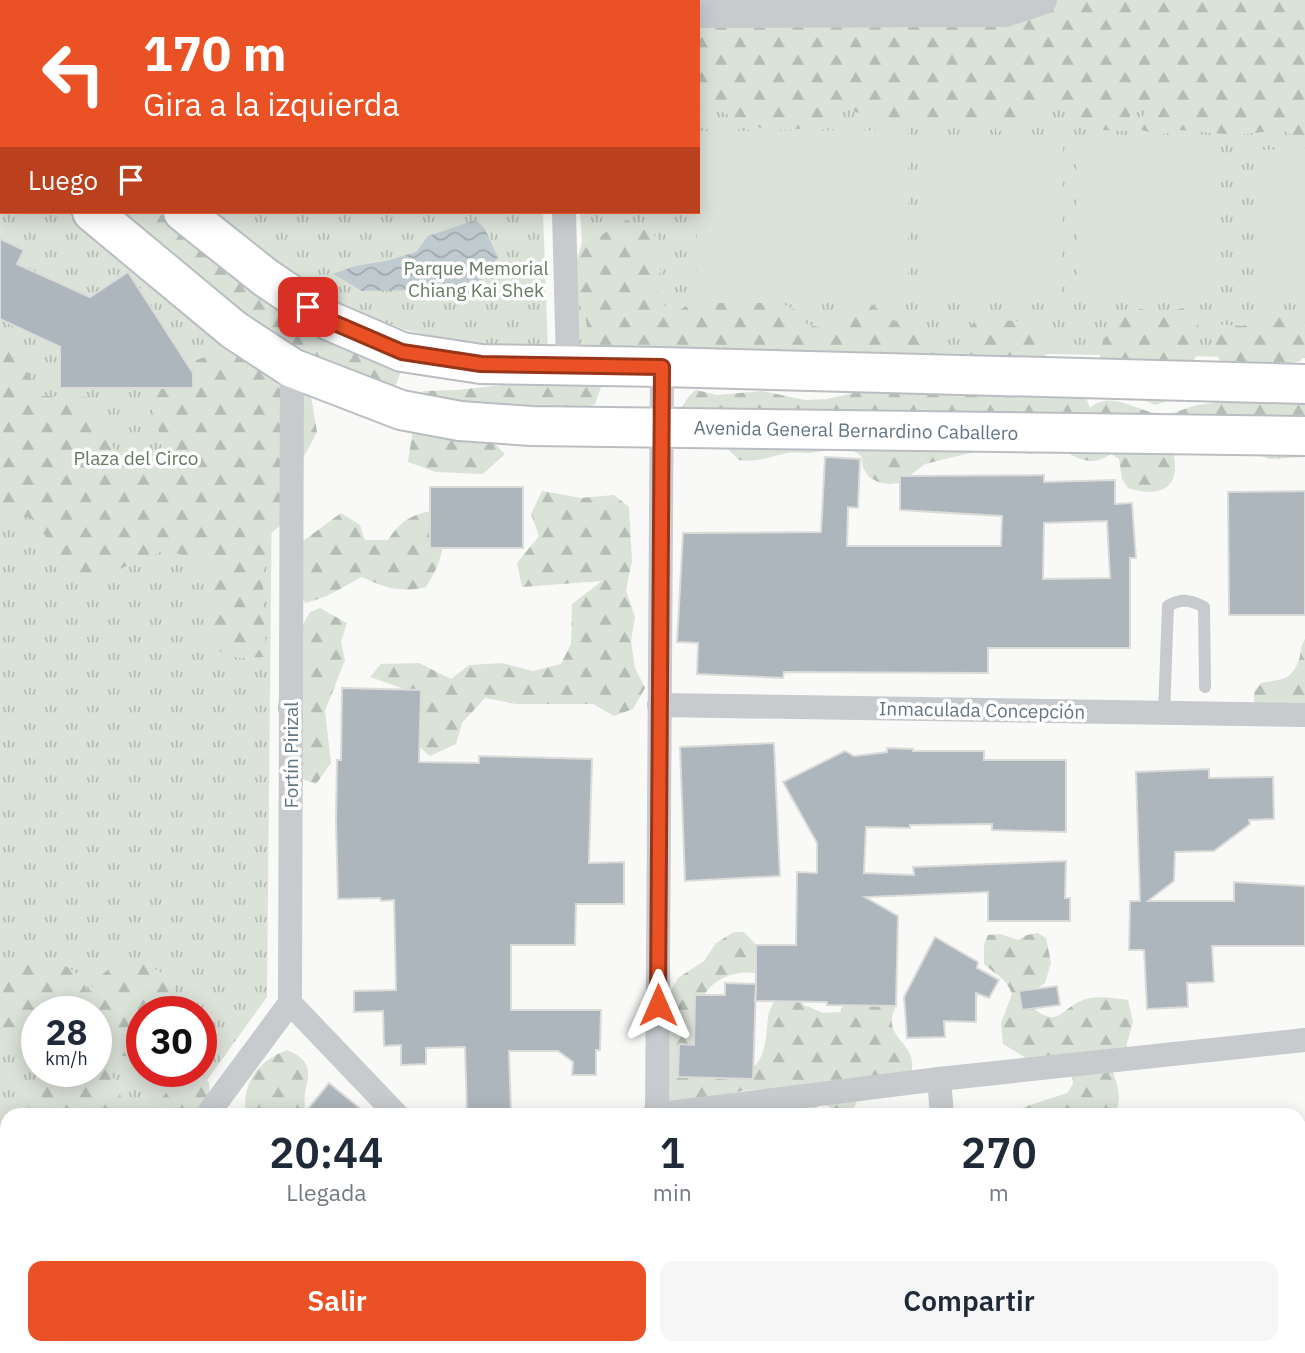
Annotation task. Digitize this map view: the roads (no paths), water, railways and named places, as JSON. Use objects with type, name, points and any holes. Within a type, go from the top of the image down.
[{"type":"main road","name":"Avenida General Bernardino Caballero","points":[[94,214],[234,330],[292,368],[401,410],[460,421],[531,426],[1305,436]]},
{"type":"main road","points":[[186,214],[266,278],[330,321],[402,352],[481,364],[1305,384]]},
{"type":"street","points":[[700,13],[1005,12],[1042,0]]},
{"type":"street","points":[[564,214],[568,366]]},
{"type":"street","points":[[655,1108],[662,367]]},
{"type":"street","name":"Fortín Pirizal","points":[[290,1003],[292,368]]},
{"type":"street","name":"Inmaculada Concepción","points":[[659,705],[1305,715]]},
{"type":"street","points":[[212,1108],[290,1003],[390,1108]]},
{"type":"street","points":[[704,1108],[939,1079],[1305,1040]]},
{"type":"street","points":[[939,1079],[941,1108]]},
{"type":"lane","points":[[1164,713],[1168,606],[1176,601],[1191,600],[1204,607],[1205,687]]},
{"type":"water","points":[[476,220],[485,229],[498,258],[472,292],[459,298],[425,290],[362,291],[333,274],[416,252],[428,236]]},
{"type":"park label","name":"Parque Memorial Chiang Kai Shek","points":[[476,279]]},
{"type":"park label","name":"Plaza del Circo","points":[[136,458]]}]
